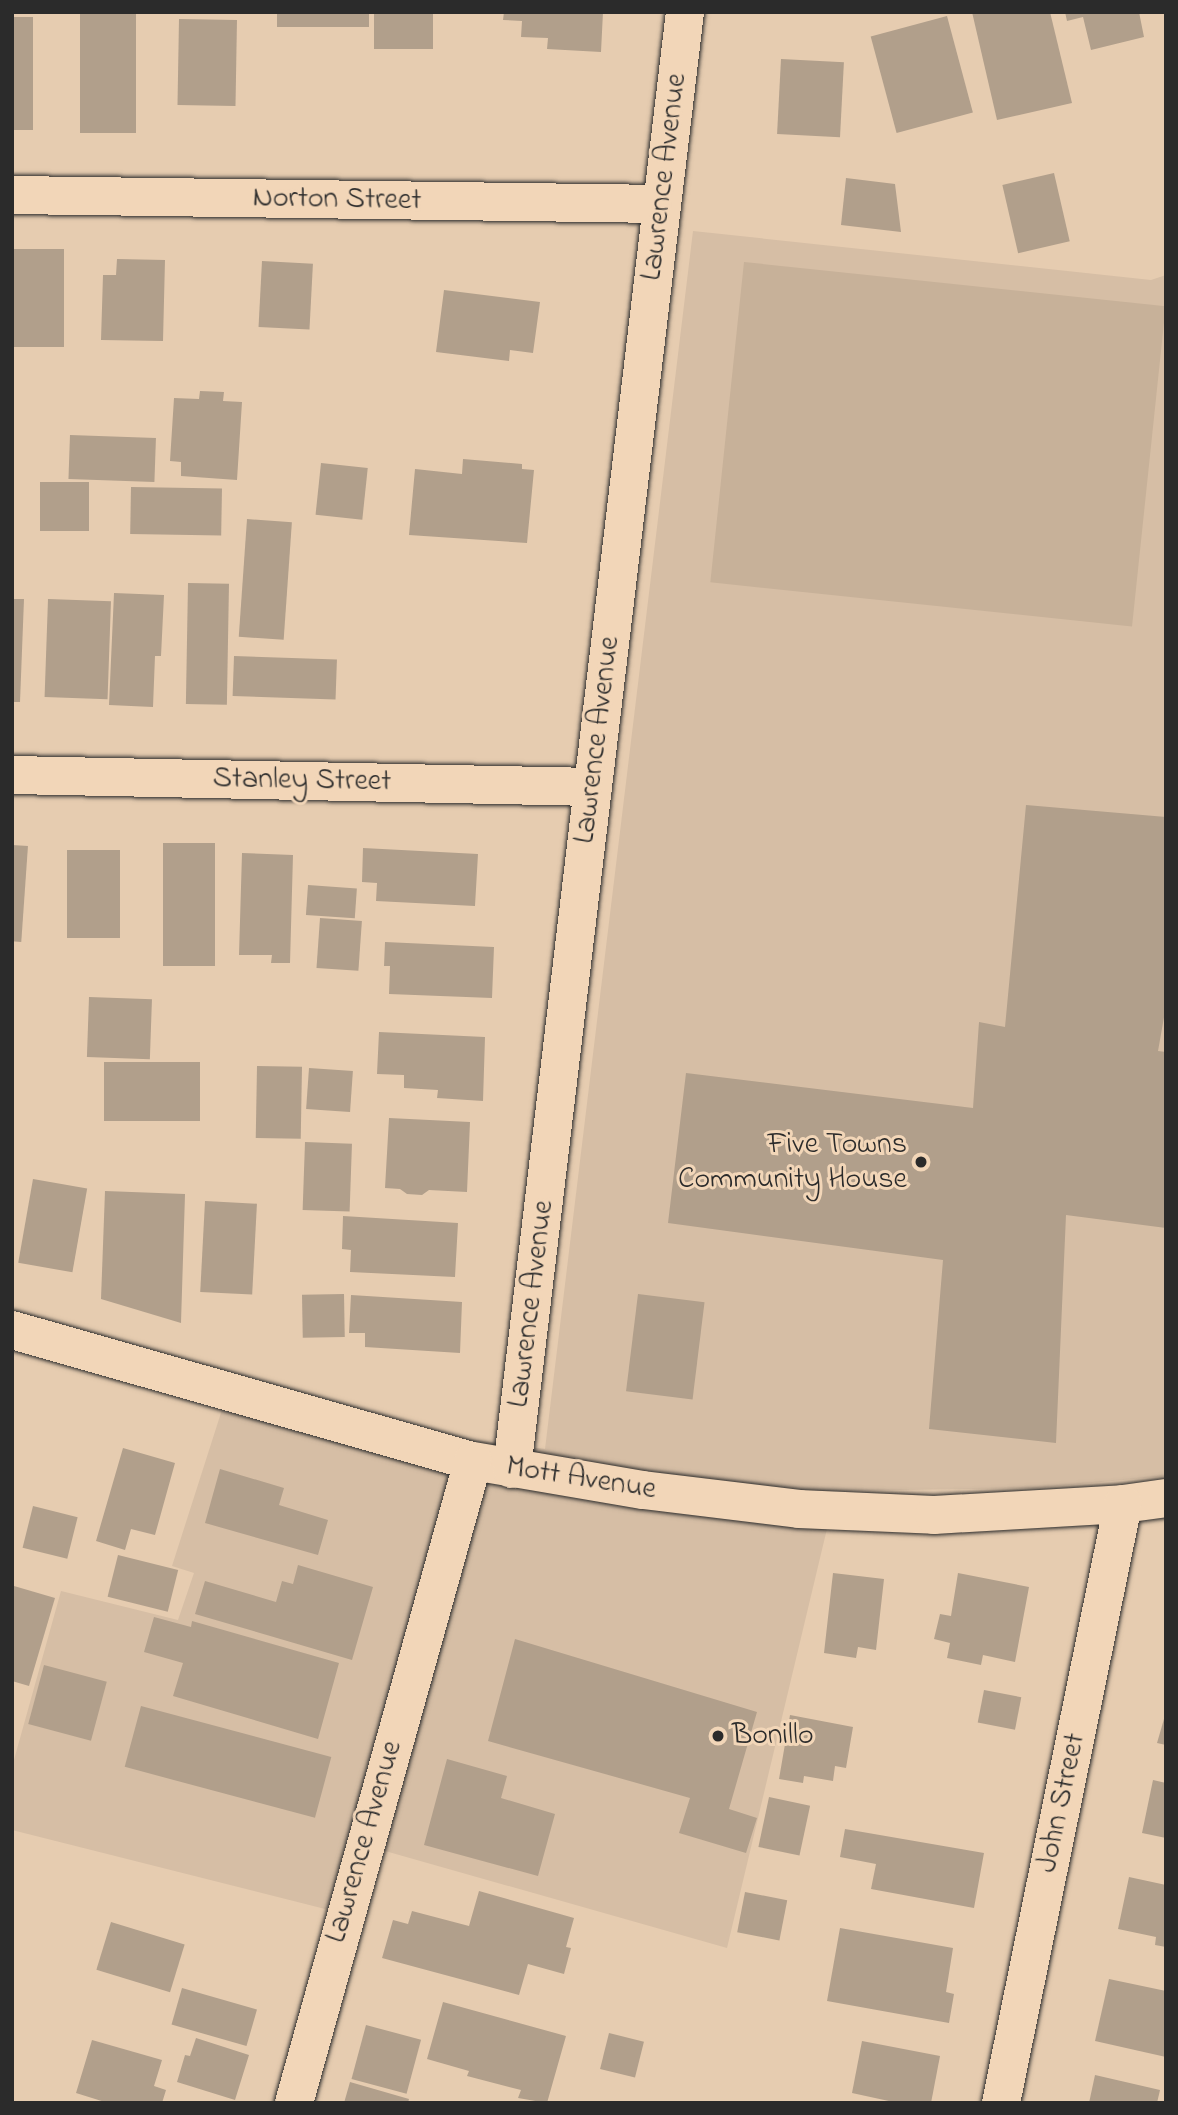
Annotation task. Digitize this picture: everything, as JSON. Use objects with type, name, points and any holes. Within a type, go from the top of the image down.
[{"type":"street","name":"Lawrence Avenue","points":[[512,1469],[685,12]]},
{"type":"street","name":"Norton Street","points":[[12,195],[662,204]]},
{"type":"street","name":"Stanley Street","points":[[12,775],[593,787]]},
{"type":"street","name":"Mott Avenue","points":[[12,1330],[473,1461],[643,1490],[799,1509],[934,1515],[1123,1504],[1166,1498]]},
{"type":"street","name":"Lawrence Avenue","points":[[294,2103],[473,1461]]},
{"type":"street","name":"John Street","points":[[1000,2103],[1123,1504]]},
{"type":"shaded area","points":[[693,231],[1151,280],[1166,275],[1166,1476],[1036,1488],[836,1491],[727,1948],[357,1843],[337,1912],[12,1830],[12,1767],[61,1591],[178,1620],[194,1573],[172,1566],[227,1394],[405,1431],[545,1449]]},
{"type":"shaded area","points":[[744,262],[1166,306],[1132,627],[710,582]]},
{"type":"building","points":[[80,12],[136,12],[136,133],[80,133]]},
{"type":"building","points":[[277,12],[369,12],[369,27],[277,27]]},
{"type":"building","points":[[374,12],[433,12],[433,49],[374,49]]},
{"type":"building","points":[[504,12],[603,12],[601,52],[547,49],[548,38],[521,37],[522,21],[503,20]]},
{"type":"building","points":[[972,12],[1050,12],[1072,103],[997,120]]},
{"type":"building","points":[[1065,12],[1139,12],[1144,37],[1091,50],[1083,17],[1067,21]]},
{"type":"building","points":[[947,16],[973,113],[897,133],[871,36]]},
{"type":"building","points":[[12,17],[33,17],[33,130],[12,130]]},
{"type":"building","points":[[179,19],[237,20],[235,106],[177,105]]},
{"type":"building","points":[[781,59],[844,62],[840,137],[777,134]]},
{"type":"building","points":[[1054,173],[1070,241],[1018,253],[1002,185]]},
{"type":"building","points":[[846,178],[895,184],[901,232],[841,225]]},
{"type":"building","points":[[12,249],[64,249],[64,347],[12,347]]},
{"type":"building","points":[[117,259],[165,260],[163,341],[101,340],[103,275],[116,275]]},
{"type":"building","points":[[262,261],[313,264],[309,330],[259,327]]},
{"type":"building","points":[[444,290],[540,302],[533,353],[510,350],[509,361],[436,352]]},
{"type":"building","points":[[200,391],[224,392],[223,401],[242,402],[237,480],[181,476],[181,462],[170,461],[174,398],[199,399]]},
{"type":"building","points":[[70,435],[156,438],[154,482],[68,479]]},
{"type":"building","points":[[463,459],[522,464],[522,469],[534,470],[527,543],[409,535],[415,469],[462,474]]},
{"type":"building","points":[[321,463],[368,468],[362,520],[316,515]]},
{"type":"building","points":[[40,482],[89,482],[89,531],[40,531]]},
{"type":"building","points":[[131,487],[222,489],[221,536],[130,534]]},
{"type":"building","points":[[247,519],[292,522],[284,640],[239,637]]},
{"type":"building","points":[[188,583],[229,584],[227,705],[186,704]]},
{"type":"building","points":[[114,593],[164,595],[161,656],[155,656],[153,707],[109,705]]},
{"type":"building","points":[[12,599],[24,599],[20,702],[12,702]]},
{"type":"building","points":[[48,599],[111,601],[108,699],[45,697]]},
{"type":"building","points":[[234,656],[337,660],[336,700],[233,696]]},
{"type":"building","name":"Five Towns Community House","points":[[1026,805],[1166,817],[1166,1006],[1158,1051],[1166,1052],[1166,1228],[1066,1215],[1056,1443],[929,1429],[943,1260],[668,1223],[686,1073],[973,1108],[979,1022],[1005,1027]]},
{"type":"building","points":[[163,843],[215,843],[215,966],[163,966]]},
{"type":"building","points":[[12,845],[28,846],[21,942],[12,941]]},
{"type":"building","points":[[363,848],[478,854],[475,906],[376,901],[377,883],[362,882]]},
{"type":"building","points":[[67,850],[120,850],[120,938],[67,938]]},
{"type":"building","points":[[242,853],[293,855],[290,963],[271,963],[272,955],[239,955]]},
{"type":"building","points":[[308,885],[357,888],[355,918],[306,915]]},
{"type":"building","points":[[320,918],[362,921],[358,971],[317,968]]},
{"type":"building","points":[[385,942],[494,947],[492,998],[389,994],[390,966],[384,966]]},
{"type":"building","points":[[89,997],[152,999],[150,1059],[87,1057]]},
{"type":"building","points":[[379,1032],[485,1037],[483,1101],[437,1098],[438,1090],[404,1088],[404,1075],[377,1074]]},
{"type":"building","points":[[104,1062],[200,1062],[200,1121],[104,1121]]},
{"type":"building","points":[[257,1066],[302,1067],[301,1139],[256,1138]]},
{"type":"building","points":[[309,1068],[353,1071],[350,1112],[306,1109]]},
{"type":"building","points":[[389,1118],[470,1122],[467,1192],[429,1190],[422,1195],[385,1188]]},
{"type":"building","points":[[305,1142],[352,1144],[350,1212],[303,1210]]},
{"type":"building","points":[[33,1179],[87,1189],[72,1272],[18,1263]]},
{"type":"building","points":[[105,1191],[185,1194],[181,1323],[101,1299]]},
{"type":"building","points":[[205,1201],[257,1204],[252,1295],[200,1292]]},
{"type":"building","points":[[343,1216],[458,1223],[455,1277],[350,1272],[351,1250],[342,1249]]},
{"type":"building","points":[[344,1294],[345,1337],[303,1338],[302,1295]]},
{"type":"building","points":[[638,1294],[705,1302],[693,1399],[626,1391]]},
{"type":"building","points":[[351,1295],[462,1302],[460,1353],[365,1347],[365,1333],[349,1333]]},
{"type":"building","points":[[123,1448],[175,1463],[155,1535],[131,1529],[125,1550],[96,1541]]},
{"type":"building","points":[[220,1469],[284,1488],[279,1505],[328,1520],[318,1555],[205,1523]]},
{"type":"building","points":[[33,1506],[78,1517],[67,1559],[23,1548]]},
{"type":"building","points":[[118,1555],[178,1570],[168,1612],[108,1597]]},
{"type":"building","points":[[298,1565],[373,1587],[352,1660],[195,1614],[205,1581],[276,1602],[282,1581],[293,1584]]},
{"type":"building","points":[[833,1573],[884,1579],[876,1650],[858,1647],[856,1658],[824,1653]]},
{"type":"building","points":[[958,1573],[1029,1587],[1015,1662],[983,1655],[981,1665],[947,1658],[950,1643],[934,1639],[940,1614],[951,1616]]},
{"type":"building","points":[[14,1586],[55,1598],[29,1686],[12,1681]]},
{"type":"building","points":[[154,1617],[191,1627],[192,1621],[339,1663],[318,1739],[173,1696],[183,1663],[144,1652]]},
{"type":"building","points":[[515,1639],[757,1712],[729,1809],[757,1818],[746,1853],[679,1833],[690,1798],[488,1741]]},
{"type":"building","points":[[44,1665],[107,1682],[91,1741],[28,1724]]},
{"type":"building","points":[[984,1690],[1021,1697],[1015,1730],[978,1722]]},
{"type":"building","points":[[141,1706],[331,1757],[315,1818],[125,1767]]},
{"type":"building","points":[[1166,1712],[1166,1745],[1157,1743]]},
{"type":"building","points":[[790,1715],[853,1727],[846,1768],[835,1766],[833,1781],[804,1776],[803,1783],[779,1779]]},
{"type":"building","points":[[447,1759],[507,1776],[501,1798],[555,1814],[538,1876],[424,1845]]},
{"type":"building","points":[[1153,1780],[1166,1783],[1166,1838],[1142,1833]]},
{"type":"building","points":[[769,1797],[810,1806],[799,1856],[758,1847]]},
{"type":"building","points":[[845,1829],[984,1853],[974,1908],[871,1889],[876,1864],[840,1857]]},
{"type":"building","points":[[1129,1877],[1166,1885],[1166,1947],[1155,1945],[1156,1937],[1118,1929]]},
{"type":"building","points":[[479,1891],[574,1918],[566,1947],[571,1948],[564,1974],[528,1964],[519,1995],[382,1958],[393,1920],[408,1924],[412,1911],[469,1926]]},
{"type":"building","points":[[745,1892],[787,1900],[779,1940],[737,1932]]},
{"type":"building","points":[[111,1922],[185,1945],[170,1992],[96,1970]]},
{"type":"building","points":[[840,1928],[953,1948],[946,1992],[954,1994],[949,2023],[827,2001]]},
{"type":"building","points":[[1109,1979],[1166,1991],[1166,2057],[1095,2041]]},
{"type":"building","points":[[182,1988],[257,2009],[247,2046],[172,2025]]},
{"type":"building","points":[[443,2002],[566,2036],[547,2103],[518,2098],[521,2090],[467,2076],[469,2071],[427,2059]]},
{"type":"building","points":[[366,2025],[421,2040],[407,2094],[352,2079]]},
{"type":"building","points":[[609,2033],[644,2042],[635,2078],[600,2069]]},
{"type":"building","points":[[196,2038],[249,2055],[235,2100],[177,2082],[185,2055],[190,2056]]},
{"type":"building","points":[[92,2040],[162,2060],[154,2086],[166,2090],[162,2103],[108,2103],[76,2093]]},
{"type":"building","points":[[862,2041],[940,2056],[931,2103],[898,2103],[852,2093]]},
{"type":"building","points":[[1095,2075],[1160,2090],[1157,2103],[1089,2103]]},
{"type":"building","points":[[350,2082],[409,2099],[408,2103],[344,2103]]},
{"type":"place","name":"Five Towns Community House","points":[[921,1162]]},
{"type":"place","name":"Bonillo","points":[[718,1736]]}]
